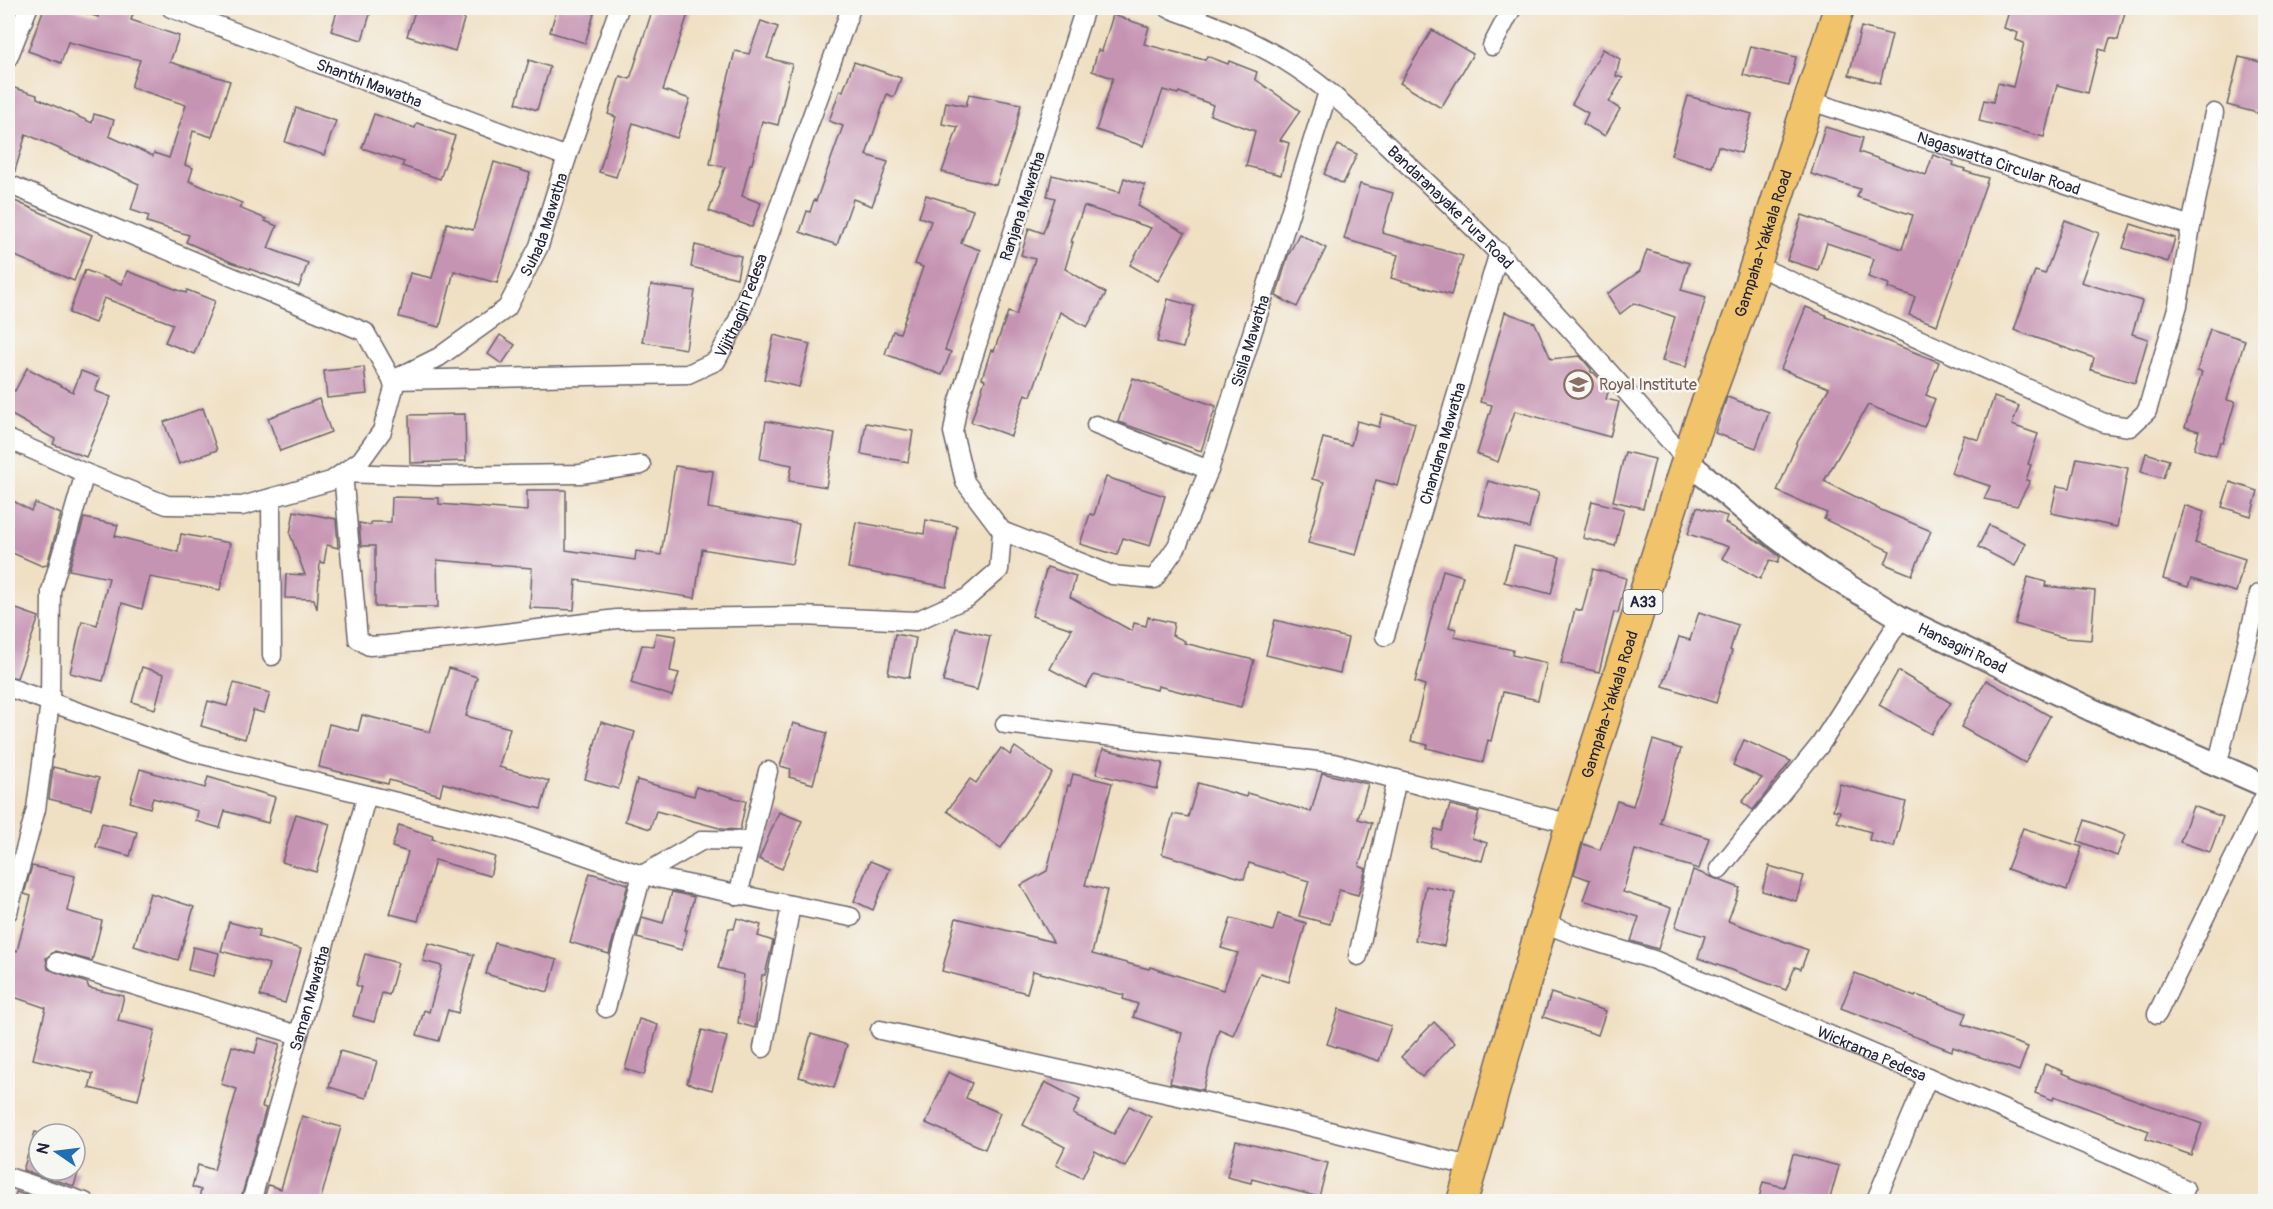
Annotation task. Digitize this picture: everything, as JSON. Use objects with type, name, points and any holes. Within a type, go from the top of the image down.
[{"type":"highway","name":"Gampaha-Yakkala Road","points":[[1462,1202],[1572,824],[1696,432],[1755,265],[1839,8]]},
{"type":"street","points":[[8,58],[28,8]]},
{"type":"street","name":"Shanthi Mawatha","points":[[171,8],[567,157]]},
{"type":"street","name":"Suhada Mawatha","points":[[392,380],[439,357],[507,308],[539,246],[567,157],[619,8]]},
{"type":"street","name":"Vijithagiri Pedesa","points":[[392,380],[688,374],[716,361],[738,320],[765,250],[851,8]]},
{"type":"street","name":"Ranjana Mawatha","points":[[1002,531],[965,482],[954,432],[958,404],[1085,8]]},
{"type":"street","name":"Bandaranayake Pura Road","points":[[1168,8],[1231,32],[1295,67],[1328,92],[1499,252],[1608,370],[1688,462]]},
{"type":"street","points":[[1492,46],[1512,8]]},
{"type":"street","name":"Sisila Mawatha","points":[[1002,531],[1112,575],[1154,579],[1177,546],[1209,470],[1328,92]]},
{"type":"street","name":"Nagaswatta Circular Road","points":[[1808,100],[2191,226]]},
{"type":"street","points":[[1755,265],[2104,423],[2130,427],[2147,411],[2178,305],[2214,113]]},
{"type":"street","points":[[8,184],[364,332],[392,380],[394,388],[382,431],[361,460],[331,481],[242,506],[167,505],[85,473],[8,439]]},
{"type":"street","name":"Chandana Mawatha","points":[[1385,636],[1499,252]]},
{"type":"street","points":[[1096,425],[1209,470]]},
{"type":"street","name":"Hansagiri Road","points":[[1688,462],[1775,536],[1820,569],[1901,618],[2092,710],[2265,786]]},
{"type":"street","points":[[343,473],[437,476],[580,474],[641,465]]},
{"type":"street","points":[[8,912],[11,890],[36,809],[50,702],[51,591],[85,473]]},
{"type":"street","points":[[343,473],[358,639],[369,646],[482,636],[617,618],[802,616],[916,621],[967,598],[999,570],[1002,531]]},
{"type":"street","points":[[272,498],[272,656]]},
{"type":"street","points":[[2217,766],[2259,594]]},
{"type":"street","points":[[1719,869],[1820,745],[1901,618]]},
{"type":"street","points":[[8,687],[192,752],[511,830],[642,875],[851,917]]},
{"type":"street","points":[[1005,724],[1334,763],[1572,824]]},
{"type":"street","points":[[738,896],[768,771]]},
{"type":"street","points":[[1358,956],[1397,779]]},
{"type":"street","points":[[2157,1014],[2265,794]]},
{"type":"street","name":"Saman Mawatha","points":[[251,1202],[367,795]]},
{"type":"street","points":[[606,1008],[642,875],[703,840],[751,841]]},
{"type":"street","points":[[763,1048],[791,906]]},
{"type":"street","name":"Wickrama Pedesa","points":[[1543,923],[1654,960],[2185,1189],[2179,1202]]},
{"type":"street","points":[[57,962],[298,1035]]},
{"type":"street","points":[[880,1030],[1273,1117],[1473,1167]]},
{"type":"street","points":[[1875,1202],[1928,1077]]},
{"type":"street","points":[[8,1177],[85,1202]]},
{"type":"building","points":[[44,8],[69,8],[98,17],[100,8],[133,14],[131,20],[179,36],[170,62],[230,81],[212,137],[193,131],[185,165],[193,168],[189,181],[242,203],[239,208],[277,226],[268,248],[308,263],[299,287],[231,262],[186,242],[189,235],[147,222],[149,216],[131,210],[139,184],[26,134],[14,174],[8,173],[8,86],[37,95],[37,98],[92,123],[94,114],[114,120],[109,136],[153,156],[154,153],[169,158],[186,105],[131,87],[140,60],[68,42],[61,63],[28,51]]},
{"type":"building","points":[[338,8],[372,8],[362,40],[331,31]]},
{"type":"building","points":[[416,8],[438,8],[465,16],[455,51],[407,36]]},
{"type":"building","points":[[557,8],[596,8],[585,43],[550,32]]},
{"type":"building","points":[[653,8],[690,8],[663,90],[690,99],[677,138],[633,123],[616,177],[599,172],[616,117],[608,114],[620,76],[630,79]]},
{"type":"building","points":[[2010,8],[2126,8],[2118,40],[2110,38],[2106,51],[2099,49],[2088,93],[2057,85],[2044,137],[1979,121],[1984,100],[1993,102],[1998,83],[2013,87],[2024,43],[2016,40],[2018,33],[2004,28]]},
{"type":"building","points":[[1113,15],[1149,27],[1144,44],[1205,60],[1207,56],[1228,64],[1229,61],[1257,72],[1255,79],[1300,111],[1280,140],[1289,143],[1281,175],[1246,166],[1255,131],[1210,115],[1213,105],[1179,92],[1178,94],[1163,90],[1143,146],[1096,130],[1113,78],[1092,71],[1098,50],[1102,51]]},
{"type":"building","points":[[761,21],[778,27],[767,58],[792,64],[778,125],[762,121],[742,196],[761,203],[752,227],[709,211],[725,167],[710,164],[735,51],[749,54]]},
{"type":"building","points":[[1861,27],[1892,35],[1880,83],[1849,75]]},
{"type":"building","points":[[1432,30],[1473,54],[1441,108],[1400,83]]},
{"type":"building","points":[[1751,46],[1796,57],[1789,86],[1743,75]]},
{"type":"building","points":[[1603,49],[1620,59],[1616,76],[1623,78],[1609,102],[1620,109],[1605,136],[1583,124],[1588,113],[1572,104]]},
{"type":"building","points":[[2239,57],[2265,63],[2265,115],[2227,105]]},
{"type":"building","points":[[529,60],[550,67],[537,110],[516,103]]},
{"type":"building","points":[[854,62],[901,78],[894,97],[887,94],[866,155],[888,162],[872,206],[853,199],[837,245],[800,232],[807,211],[810,212],[814,200],[816,201],[843,126],[829,121],[840,90],[843,91]]},
{"type":"building","points":[[969,94],[1021,104],[1015,131],[996,185],[942,172],[958,127],[942,124],[946,102],[966,106]]},
{"type":"building","points":[[1688,96],[1752,114],[1741,153],[1718,146],[1712,167],[1671,155]]},
{"type":"building","points":[[296,108],[336,121],[324,155],[285,142]]},
{"type":"building","points":[[374,114],[415,128],[417,123],[455,136],[440,179],[402,166],[404,162],[362,148]]},
{"type":"building","points":[[1825,127],[1863,138],[1859,152],[1926,175],[1933,155],[1954,162],[1953,165],[1965,169],[1964,171],[1988,178],[1937,325],[1909,315],[1915,297],[1888,288],[1889,284],[1868,277],[1874,259],[1827,243],[1818,270],[1787,260],[1802,215],[1902,249],[1913,215],[1857,197],[1860,189],[1811,174]]},
{"type":"building","points":[[1338,145],[1357,154],[1343,184],[1324,174]]},
{"type":"building","points":[[494,162],[530,173],[497,283],[454,271],[440,327],[399,317],[410,273],[432,278],[447,223],[473,230]]},
{"type":"building","points":[[1052,175],[1120,192],[1124,178],[1145,185],[1138,206],[1185,233],[1158,281],[1130,265],[1151,228],[1084,206],[1071,242],[1073,242],[1065,269],[1106,293],[1087,327],[1060,312],[1031,396],[1025,394],[1011,436],[971,422],[985,380],[982,378],[991,350],[994,351],[1008,312],[1016,315],[1035,259],[1021,255],[1029,228],[1043,233],[1055,198],[1047,196]]},
{"type":"building","points":[[1360,184],[1393,193],[1382,233],[1463,256],[1451,295],[1391,278],[1398,255],[1344,239]]},
{"type":"building","points":[[926,195],[973,210],[961,243],[980,250],[945,350],[951,352],[942,375],[885,354],[893,331],[900,333],[923,267],[915,264],[931,221],[919,217]]},
{"type":"building","points":[[8,198],[92,235],[74,281],[8,253]]},
{"type":"building","points":[[2065,220],[2099,233],[2081,282],[2142,301],[2132,334],[2148,339],[2135,383],[2091,370],[2094,358],[2014,330],[2035,271],[2045,274]]},
{"type":"building","points":[[2131,224],[2175,238],[2168,262],[2123,248]]},
{"type":"building","points":[[1299,234],[1326,248],[1297,307],[1276,296],[1288,256]]},
{"type":"building","points":[[695,245],[741,256],[737,278],[691,267]]},
{"type":"building","points":[[1647,250],[1689,263],[1681,290],[1706,297],[1686,367],[1662,361],[1675,317],[1634,303],[1620,314],[1607,294],[1640,271]]},
{"type":"building","points":[[85,270],[122,284],[127,271],[215,301],[194,354],[165,342],[173,324],[104,298],[95,323],[69,313]]},
{"type":"building","points":[[651,285],[695,291],[686,349],[642,342]]},
{"type":"building","points":[[1168,299],[1194,306],[1183,348],[1157,342]]},
{"type":"building","points":[[1806,307],[1939,362],[1926,395],[1935,399],[1924,427],[1868,405],[1824,481],[1876,508],[1931,531],[1912,575],[1885,564],[1890,551],[1824,519],[1827,513],[1777,491],[1798,441],[1829,388],[1781,369]]},
{"type":"building","points":[[1505,312],[1535,323],[1551,359],[1580,356],[1591,372],[1609,389],[1606,399],[1619,402],[1610,437],[1515,411],[1498,462],[1477,454],[1492,405],[1480,402]]},
{"type":"building","points":[[2210,329],[2245,340],[2227,400],[2235,402],[2223,443],[2220,442],[2216,456],[2194,449],[2199,431],[2185,427],[2202,372],[2197,371]]},
{"type":"building","points":[[500,335],[515,345],[502,364],[488,354]]},
{"type":"building","points":[[774,335],[810,344],[799,387],[764,379]]},
{"type":"building","points":[[364,367],[367,394],[327,398],[324,371]]},
{"type":"building","points":[[27,368],[73,392],[81,371],[100,378],[95,391],[111,397],[86,457],[53,444],[55,439],[8,413],[8,387],[15,391]]},
{"type":"building","points":[[1133,378],[1216,406],[1201,451],[1118,422]]},
{"type":"building","points":[[1727,397],[1769,412],[1756,448],[1715,433]]},
{"type":"building","points":[[1994,397],[2019,406],[2012,425],[2038,434],[2028,464],[2031,465],[2026,480],[2030,481],[2017,506],[1984,499],[1990,486],[1951,473],[1964,435],[1979,440]]},
{"type":"building","points":[[319,399],[331,432],[280,451],[268,418]]},
{"type":"building","points":[[203,408],[217,450],[179,464],[164,422]]},
{"type":"building","points":[[465,414],[466,461],[410,463],[409,415]]},
{"type":"building","points":[[1382,414],[1415,423],[1398,486],[1376,480],[1356,555],[1308,543],[1324,482],[1312,479],[1323,438],[1351,445],[1357,421],[1379,427]]},
{"type":"building","points":[[766,421],[835,433],[826,487],[789,481],[792,465],[760,459]]},
{"type":"building","points":[[866,423],[913,431],[908,462],[861,454]]},
{"type":"building","points":[[1625,452],[1655,459],[1643,508],[1613,501]]},
{"type":"building","points":[[2146,453],[2169,460],[2163,478],[2141,472]]},
{"type":"building","points":[[2077,458],[2128,468],[2117,527],[2051,513],[2057,486],[2070,488]]},
{"type":"building","points":[[675,466],[713,471],[708,508],[799,524],[792,564],[702,549],[695,598],[576,580],[574,610],[530,608],[532,568],[437,560],[438,607],[375,607],[375,546],[361,546],[359,523],[371,525],[371,522],[391,522],[392,497],[439,498],[439,504],[527,511],[527,490],[566,490],[566,550],[635,560],[636,551],[661,555]]},
{"type":"building","points":[[1106,477],[1165,496],[1150,546],[1123,538],[1117,555],[1080,544],[1090,514],[1094,515]]},
{"type":"building","points":[[1488,481],[1538,494],[1529,528],[1479,515]]},
{"type":"building","points":[[2230,482],[2258,491],[2251,516],[2222,507]]},
{"type":"building","points":[[8,498],[31,511],[35,503],[61,514],[47,565],[42,566],[8,551]]},
{"type":"building","points":[[1592,501],[1624,509],[1615,546],[1583,538]]},
{"type":"building","points":[[2184,505],[2204,512],[2195,543],[2245,559],[2236,592],[2191,579],[2188,587],[2163,579]]},
{"type":"building","points":[[1697,507],[1727,516],[1725,523],[1763,544],[1780,557],[1778,562],[1770,560],[1760,579],[1722,558],[1729,547],[1688,534]]},
{"type":"building","points":[[294,511],[336,519],[338,548],[327,545],[324,563],[320,562],[317,609],[314,599],[285,598],[286,574],[305,575],[290,534]]},
{"type":"building","points":[[84,518],[118,525],[115,536],[178,552],[181,534],[230,543],[220,590],[150,577],[142,609],[122,603],[103,681],[70,673],[82,621],[97,625],[109,578],[69,570]]},
{"type":"building","points":[[926,520],[957,526],[947,587],[848,568],[856,522],[924,534]]},
{"type":"building","points":[[1989,525],[2026,543],[2015,566],[1978,547]]},
{"type":"building","points":[[1514,546],[1560,557],[1551,594],[1504,582]]},
{"type":"building","points":[[1047,567],[1076,576],[1070,597],[1132,631],[1134,623],[1146,626],[1148,617],[1174,623],[1172,635],[1185,641],[1184,643],[1254,660],[1241,707],[1158,686],[1157,690],[1094,675],[1086,688],[1050,669],[1072,629],[1032,616]]},
{"type":"building","points":[[1593,569],[1626,578],[1618,613],[1614,612],[1599,672],[1561,663],[1575,609],[1582,611]]},
{"type":"building","points":[[1443,570],[1463,576],[1449,627],[1456,629],[1454,637],[1513,650],[1512,655],[1547,663],[1538,700],[1503,692],[1491,741],[1488,740],[1483,762],[1427,748],[1428,745],[1411,741],[1425,685],[1415,682]]},
{"type":"building","points":[[2028,577],[2046,582],[2045,586],[2095,591],[2091,640],[2065,638],[2015,624]]},
{"type":"building","points":[[8,606],[39,617],[17,678],[8,676]]},
{"type":"building","points":[[1699,612],[1738,625],[1716,703],[1663,686],[1679,637],[1690,640]]},
{"type":"building","points":[[1275,620],[1348,638],[1340,673],[1266,655]]},
{"type":"building","points":[[956,628],[990,636],[977,690],[943,682]]},
{"type":"building","points":[[656,633],[676,636],[670,671],[679,673],[672,696],[631,683],[642,645],[654,646]]},
{"type":"building","points":[[895,634],[916,638],[909,678],[888,674]]},
{"type":"building","points":[[142,667],[164,674],[155,709],[132,702]]},
{"type":"building","points":[[449,668],[477,677],[466,716],[510,728],[499,767],[549,781],[541,809],[443,783],[440,795],[389,780],[388,784],[319,767],[329,724],[358,731],[362,715],[430,732]]},
{"type":"building","points":[[1898,671],[1951,703],[1931,734],[1879,705]]},
{"type":"building","points":[[1986,680],[2050,716],[2025,763],[1961,727]]},
{"type":"building","points":[[234,683],[270,693],[264,713],[253,710],[245,739],[201,726],[208,701],[227,706]]},
{"type":"building","points":[[601,722],[635,732],[618,789],[585,779]]},
{"type":"building","points":[[793,723],[827,733],[813,784],[789,777],[791,769],[780,766]]},
{"type":"building","points":[[1653,740],[1681,749],[1660,823],[1709,838],[1699,869],[1635,850],[1623,892],[1671,908],[1658,949],[1631,941],[1639,917],[1583,900],[1590,880],[1574,874],[1583,844],[1600,850],[1617,801],[1633,806]]},
{"type":"building","points":[[1744,740],[1791,761],[1753,810],[1742,802],[1762,778],[1733,765]]},
{"type":"building","points":[[1015,747],[1052,773],[1001,848],[947,811],[970,779],[976,783],[1001,748],[1010,755]]},
{"type":"building","points":[[1103,749],[1163,763],[1157,789],[1096,774]]},
{"type":"building","points":[[53,767],[99,778],[91,809],[49,799]]},
{"type":"building","points":[[140,769],[205,788],[208,777],[275,797],[268,823],[225,811],[220,828],[196,821],[198,811],[153,798],[150,808],[130,802]]},
{"type":"building","points":[[1322,773],[1368,784],[1358,819],[1372,823],[1359,866],[1366,869],[1358,895],[1339,890],[1330,924],[1299,916],[1309,881],[1249,863],[1244,879],[1162,854],[1173,814],[1188,817],[1198,783],[1246,797],[1247,793],[1311,812]]},
{"type":"building","points":[[1073,774],[1112,783],[1085,885],[1107,890],[1092,954],[1149,969],[1150,967],[1223,990],[1238,953],[1221,948],[1231,918],[1273,931],[1278,914],[1306,923],[1289,982],[1260,973],[1233,1035],[1219,1029],[1203,1090],[1170,1083],[1182,1033],[1133,1017],[1138,1004],[1123,999],[1124,995],[1033,971],[1027,993],[942,971],[956,918],[1053,942],[1021,885],[1047,871],[1068,785],[1070,786]]},
{"type":"building","points":[[637,780],[694,796],[696,787],[746,801],[740,830],[723,829],[656,811],[650,829],[625,821]]},
{"type":"building","points":[[1840,784],[1906,802],[1894,847],[1869,840],[1871,832],[1837,822],[1840,811],[1833,810]]},
{"type":"building","points":[[1450,805],[1479,812],[1472,838],[1487,843],[1482,861],[1430,847],[1435,829],[1442,831]]},
{"type":"building","points":[[2193,806],[2223,817],[2210,852],[2180,842]]},
{"type":"building","points":[[779,812],[802,821],[782,869],[759,859]]},
{"type":"building","points":[[296,814],[330,824],[316,872],[282,862]]},
{"type":"building","points":[[2085,820],[2125,835],[2117,856],[2078,841]]},
{"type":"building","points":[[102,823],[137,832],[130,856],[96,847]]},
{"type":"building","points":[[399,825],[433,836],[432,839],[495,857],[490,876],[435,860],[418,921],[390,914],[408,852],[392,847]]},
{"type":"building","points":[[2023,828],[2082,847],[2067,890],[2007,869]]},
{"type":"building","points":[[870,861],[890,869],[873,910],[854,901]]},
{"type":"building","points":[[32,866],[75,876],[67,911],[102,921],[92,961],[55,951],[46,958],[48,969],[87,983],[89,988],[124,996],[118,1021],[155,1030],[138,1100],[89,1088],[93,1074],[33,1059],[46,1008],[8,995],[8,948],[17,951],[31,896],[24,894]]},
{"type":"building","points":[[1769,866],[1804,876],[1796,901],[1762,891]]},
{"type":"building","points":[[1693,870],[1740,888],[1728,921],[1808,950],[1801,969],[1795,967],[1786,990],[1698,958],[1705,936],[1675,927]]},
{"type":"building","points":[[590,873],[628,884],[609,954],[570,942]]},
{"type":"building","points":[[1426,886],[1455,892],[1444,946],[1415,940]]},
{"type":"building","points":[[672,892],[694,897],[682,950],[637,938],[642,917],[663,923]]},
{"type":"building","points":[[150,893],[194,907],[178,960],[134,946]]},
{"type":"building","points":[[737,918],[761,925],[758,936],[773,941],[765,975],[762,975],[755,1028],[738,1023],[744,975],[718,968],[729,928],[734,929]]},
{"type":"building","points":[[229,922],[260,930],[258,937],[301,949],[285,1003],[260,996],[269,964],[221,951]]},
{"type":"building","points":[[428,943],[474,955],[458,1013],[448,1010],[439,1041],[417,1035],[424,1010],[429,1012],[442,966],[423,961]]},
{"type":"building","points":[[495,943],[557,960],[548,992],[486,974]]},
{"type":"building","points":[[193,947],[219,953],[214,976],[188,970]]},
{"type":"building","points":[[365,954],[398,963],[389,995],[382,993],[374,1022],[353,1016],[361,987],[356,985]]},
{"type":"building","points":[[1855,973],[1915,997],[1916,995],[1966,1013],[1962,1024],[2028,1047],[2019,1071],[1953,1047],[1952,1051],[1841,1008]]},
{"type":"building","points":[[1551,993],[1606,1011],[1598,1035],[1543,1017]]},
{"type":"building","points":[[1339,1009],[1391,1026],[1379,1061],[1327,1044]]},
{"type":"building","points":[[639,1019],[658,1025],[644,1075],[625,1069]]},
{"type":"building","points":[[1434,1022],[1455,1043],[1422,1077],[1401,1057]]},
{"type":"building","points":[[702,1030],[727,1037],[712,1090],[687,1083]]},
{"type":"building","points":[[811,1034],[847,1045],[834,1088],[799,1077]]},
{"type":"building","points":[[259,1038],[280,1044],[262,1107],[266,1108],[240,1202],[198,1202],[201,1190],[192,1187],[198,1165],[214,1170],[237,1089],[221,1084],[232,1046],[255,1053]]},
{"type":"building","points":[[340,1051],[377,1061],[366,1098],[329,1087]]},
{"type":"building","points":[[2045,1064],[2063,1071],[2062,1073],[2202,1124],[2191,1155],[2146,1139],[2149,1131],[2054,1096],[2053,1100],[2035,1093]]},
{"type":"building","points":[[948,1072],[972,1083],[966,1098],[1000,1113],[985,1149],[926,1123]]},
{"type":"building","points":[[1045,1082],[1080,1100],[1073,1114],[1114,1134],[1129,1106],[1151,1117],[1125,1167],[1095,1151],[1082,1178],[1056,1165],[1065,1147],[1023,1125]]},
{"type":"building","points":[[302,1116],[341,1127],[320,1202],[263,1202],[268,1185],[281,1189]]},
{"type":"building","points":[[1236,1141],[1328,1163],[1319,1197],[1252,1179],[1251,1183],[1227,1177]]},
{"type":"building","points":[[1793,1154],[1839,1166],[1829,1202],[1758,1202],[1763,1182],[1784,1187]]},
{"type":"building","points":[[27,1157],[27,1171],[23,1170]]},
{"type":"building","points":[[61,1182],[75,1182],[74,1186]]},
{"type":"building","points":[[16,1192],[47,1202],[13,1202]]},
{"type":"place","name":"Royal Institute","points":[[1578,384]]}]
